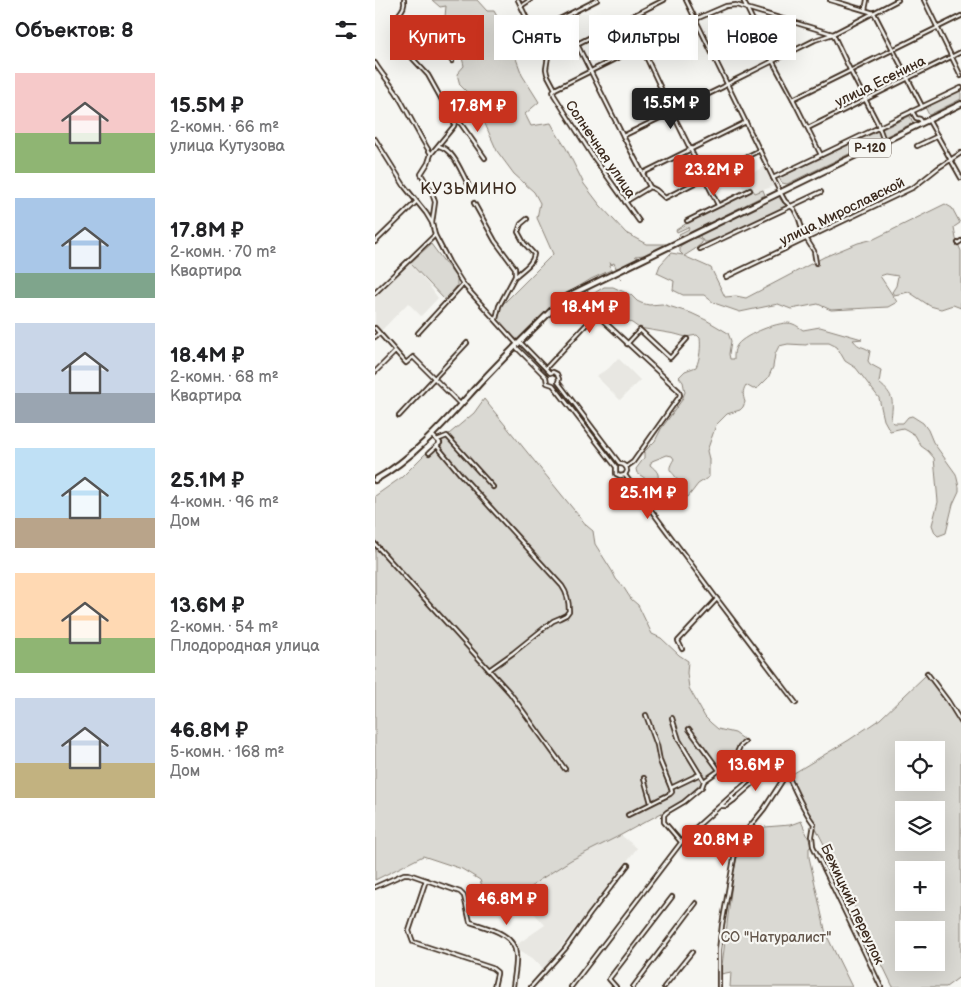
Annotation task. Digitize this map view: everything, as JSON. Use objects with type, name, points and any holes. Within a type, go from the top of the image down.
[{"type":"main road","name":"Р-120","points":[[375,480],[401,463],[431,435],[563,299],[961,104]]},
{"type":"street","points":[[400,15],[405,4],[404,0]]},
{"type":"street","name":"Солнечная улица","points":[[518,0],[525,15]]},
{"type":"street","points":[[521,6],[530,0]]},
{"type":"street","points":[[568,15],[597,0]]},
{"type":"street","points":[[579,43],[665,0]]},
{"type":"street","points":[[686,0],[693,15]]},
{"type":"street","points":[[743,0],[821,156]]},
{"type":"street","points":[[830,0],[873,13],[921,106]]},
{"type":"street","points":[[865,10],[867,0]]},
{"type":"street","points":[[623,136],[815,40],[833,34],[898,0]]},
{"type":"street","points":[[923,0],[961,76]]},
{"type":"street","points":[[698,19],[726,6],[736,5],[833,34],[877,122],[884,141]]},
{"type":"street","points":[[793,100],[961,16]]},
{"type":"street","points":[[698,26],[780,192],[785,201],[794,209],[799,219],[804,235],[814,251],[816,263]]},
{"type":"street","points":[[579,48],[650,187],[665,198],[760,150]]},
{"type":"street","name":"улица Есенина","points":[[808,128],[961,52]]},
{"type":"street","points":[[414,60],[428,75],[443,102],[485,158]]},
{"type":"street","name":"Солнечная улица","points":[[547,60],[546,69],[555,89],[553,91],[554,95],[605,175],[639,221]]},
{"type":"street","points":[[555,89],[613,60]]},
{"type":"street","points":[[648,60],[718,205]]},
{"type":"street","points":[[375,63],[395,90],[431,154]]},
{"type":"street","points":[[773,178],[961,88]]},
{"type":"street","points":[[912,111],[916,118],[922,122]]},
{"type":"street","points":[[915,126],[916,118]]},
{"type":"street","points":[[432,223],[435,202],[421,174],[431,154],[454,126],[456,119]]},
{"type":"street","points":[[928,119],[961,178]]},
{"type":"street","points":[[643,173],[745,122]]},
{"type":"street","points":[[917,146],[938,136]]},
{"type":"street","points":[[375,139],[393,169],[426,213],[449,262],[463,284],[518,344],[546,377],[547,383],[553,385],[615,467],[617,475],[625,475]]},
{"type":"street","points":[[439,146],[444,147],[453,158],[467,184]]},
{"type":"street","name":"улица Мирославской","points":[[726,278],[914,188],[938,168],[961,153]]},
{"type":"street","points":[[625,202],[650,187]]},
{"type":"street","points":[[687,221],[750,190]]},
{"type":"street","points":[[700,249],[821,192]]},
{"type":"street","points":[[375,242],[416,202]]},
{"type":"street","points":[[474,203],[495,241],[515,268],[515,276]]},
{"type":"street","points":[[495,319],[499,306],[515,276],[534,258],[534,254],[524,243],[518,232],[521,224],[527,219]]},
{"type":"street","points":[[375,293],[435,235]]},
{"type":"street","points":[[417,333],[463,284]]},
{"type":"street","points":[[546,368],[596,314],[679,391],[680,395],[633,462],[626,467]]},
{"type":"street","points":[[375,328],[406,363],[413,357],[460,404]]},
{"type":"street","points":[[627,344],[640,330],[669,358],[687,339]]},
{"type":"street","points":[[375,337],[379,333]]},
{"type":"street","points":[[399,416],[467,343]]},
{"type":"street","points":[[518,344],[550,373],[557,374],[558,382],[620,464],[626,467]]},
{"type":"street","points":[[375,372],[395,352]]},
{"type":"street","points":[[546,377],[550,373]]},
{"type":"street","points":[[553,385],[558,382]]},
{"type":"street","points":[[429,453],[440,443],[431,435]]},
{"type":"street","points":[[437,440],[447,436],[493,487]]},
{"type":"street","points":[[437,446],[562,586],[569,605],[569,611],[566,615],[553,621],[489,670]]},
{"type":"street","points":[[615,467],[620,464]]},
{"type":"street","points":[[625,475],[626,467]]},
{"type":"street","points":[[625,475],[796,703]]},
{"type":"street","points":[[375,544],[510,693],[565,769]]},
{"type":"street","points":[[682,649],[678,641],[717,599]]},
{"type":"street","points":[[927,673],[961,722]]},
{"type":"street","points":[[628,815],[670,794],[672,791],[646,714]]},
{"type":"street","points":[[672,718],[679,740],[704,781],[703,787],[665,815],[665,822],[681,842]]},
{"type":"street","points":[[689,729],[719,770]]},
{"type":"street","points":[[704,781],[734,760],[740,746],[745,742]]},
{"type":"street","points":[[721,806],[725,806],[734,800],[766,772]]},
{"type":"street","points":[[671,788],[700,774]]},
{"type":"street","name":"Бежицкий переулок","points":[[719,987],[719,950],[722,925],[736,847],[784,778],[788,776],[814,824],[813,846],[881,987]]},
{"type":"street","points":[[643,778],[651,803]]},
{"type":"street","points":[[571,987],[681,842],[692,830],[750,780]]},
{"type":"street","points":[[731,796],[734,800]]},
{"type":"street","points":[[531,987],[565,949],[628,865]]},
{"type":"street","points":[[375,886],[404,874],[409,874],[460,892],[464,896],[470,922],[502,934],[513,944],[516,956],[513,987]]},
{"type":"street","points":[[426,880],[409,931],[413,942],[492,968],[497,972],[494,987]]},
{"type":"street","points":[[617,987],[609,979],[672,897]]},
{"type":"street","points":[[633,987],[697,903]]},
{"type":"street","points":[[664,987],[692,952]]},
{"type":"shaded area","points":[[766,167],[774,186],[755,193],[751,187],[744,191],[739,179]]},
{"type":"shaded area","points":[[408,262],[438,298],[421,316],[408,303],[381,331],[375,324],[375,296]]},
{"type":"shaded area","points":[[618,358],[640,380],[620,400],[596,376],[609,368]]},
{"type":"shaded area","points":[[621,835],[637,848],[544,969],[515,946],[545,925],[520,898],[538,881],[571,860]]},
{"type":"green space","points":[[432,0],[477,0],[487,11],[494,11],[496,15],[494,15],[494,60],[517,60],[522,75],[539,102],[525,114],[531,126],[551,123],[584,184],[600,205],[626,233],[646,244],[666,244],[644,255],[635,256],[638,259],[618,268],[616,268],[614,263],[610,265],[611,270],[591,279],[560,298],[518,340],[507,331],[498,319],[501,306],[553,254],[537,218],[540,203],[534,192],[514,174],[497,151],[482,117],[482,107],[460,85],[457,74],[464,66],[463,60],[484,60],[484,15],[445,15],[446,6],[440,7]]},
{"type":"green space","points":[[961,90],[961,99],[929,115],[925,107]]},
{"type":"green space","points":[[910,116],[913,123],[787,184],[782,183],[779,178]]},
{"type":"green space","points":[[753,190],[755,193],[763,190],[765,195],[681,237],[679,234],[689,229],[688,227],[677,232],[676,230],[687,223]]},
{"type":"green space","points":[[778,196],[788,207],[707,242],[704,242],[700,237],[700,234]]},
{"type":"green space","points":[[945,204],[952,208],[960,223],[954,227],[961,251],[961,308],[953,305],[941,309],[930,306],[909,292],[894,295],[892,292],[896,286],[898,276],[886,274],[880,276],[897,302],[888,307],[831,310],[818,304],[791,309],[778,304],[740,312],[714,303],[704,295],[683,295],[673,290],[674,281],[657,273],[660,265],[671,253],[683,255],[680,252],[680,246],[695,237],[699,238],[702,240],[702,243],[684,256],[711,268],[725,297],[736,296],[746,298],[824,257],[858,243],[874,239]]},
{"type":"green space","points":[[431,244],[457,279],[457,286],[445,300],[410,263]]},
{"type":"green space","points":[[604,287],[613,287],[631,295],[641,303],[649,305],[662,304],[706,320],[728,333],[731,341],[730,359],[734,359],[736,348],[742,340],[764,329],[781,324],[793,324],[803,330],[820,327],[862,339],[853,340],[857,345],[870,351],[868,361],[881,370],[879,383],[892,399],[891,420],[894,423],[903,423],[908,417],[912,416],[923,423],[933,442],[956,474],[959,491],[953,504],[946,533],[938,536],[932,525],[938,502],[934,458],[921,446],[915,435],[907,430],[903,428],[890,431],[884,420],[879,398],[856,368],[845,361],[837,347],[829,343],[779,346],[768,378],[758,388],[753,389],[746,385],[743,391],[745,402],[743,407],[740,410],[727,414],[716,425],[707,451],[709,477],[698,484],[688,497],[673,491],[679,488],[679,486],[678,480],[670,470],[674,459],[672,456],[667,455],[652,461],[650,465],[658,475],[656,483],[652,483],[637,473],[636,469],[644,458],[644,452],[655,441],[661,429],[682,400],[685,392],[683,382],[679,377],[685,371],[696,367],[700,352],[700,338],[697,335],[686,337],[639,328],[616,316],[611,311],[596,305],[579,303],[572,307]]},
{"type":"green space","points":[[484,399],[593,531],[595,544],[616,579],[638,605],[652,634],[661,638],[688,661],[689,688],[705,717],[718,729],[735,733],[748,742],[719,770],[678,804],[571,860],[538,881],[520,898],[489,907],[480,880],[462,869],[423,856],[375,880],[375,496],[402,477],[424,455],[474,413]]},
{"type":"green space","points":[[926,675],[959,719],[961,726],[961,976],[946,987],[893,987],[789,776],[880,719]]},
{"type":"green space","name":"СО \"Натуралист\"","points":[[801,821],[812,846],[809,848],[809,857],[826,934],[852,987],[730,987],[731,972],[721,974],[733,875],[741,840],[746,837],[749,839],[765,827],[790,825]]},
{"type":"district","name":"КУЗЬМИНО","points":[[469,188]]}]
